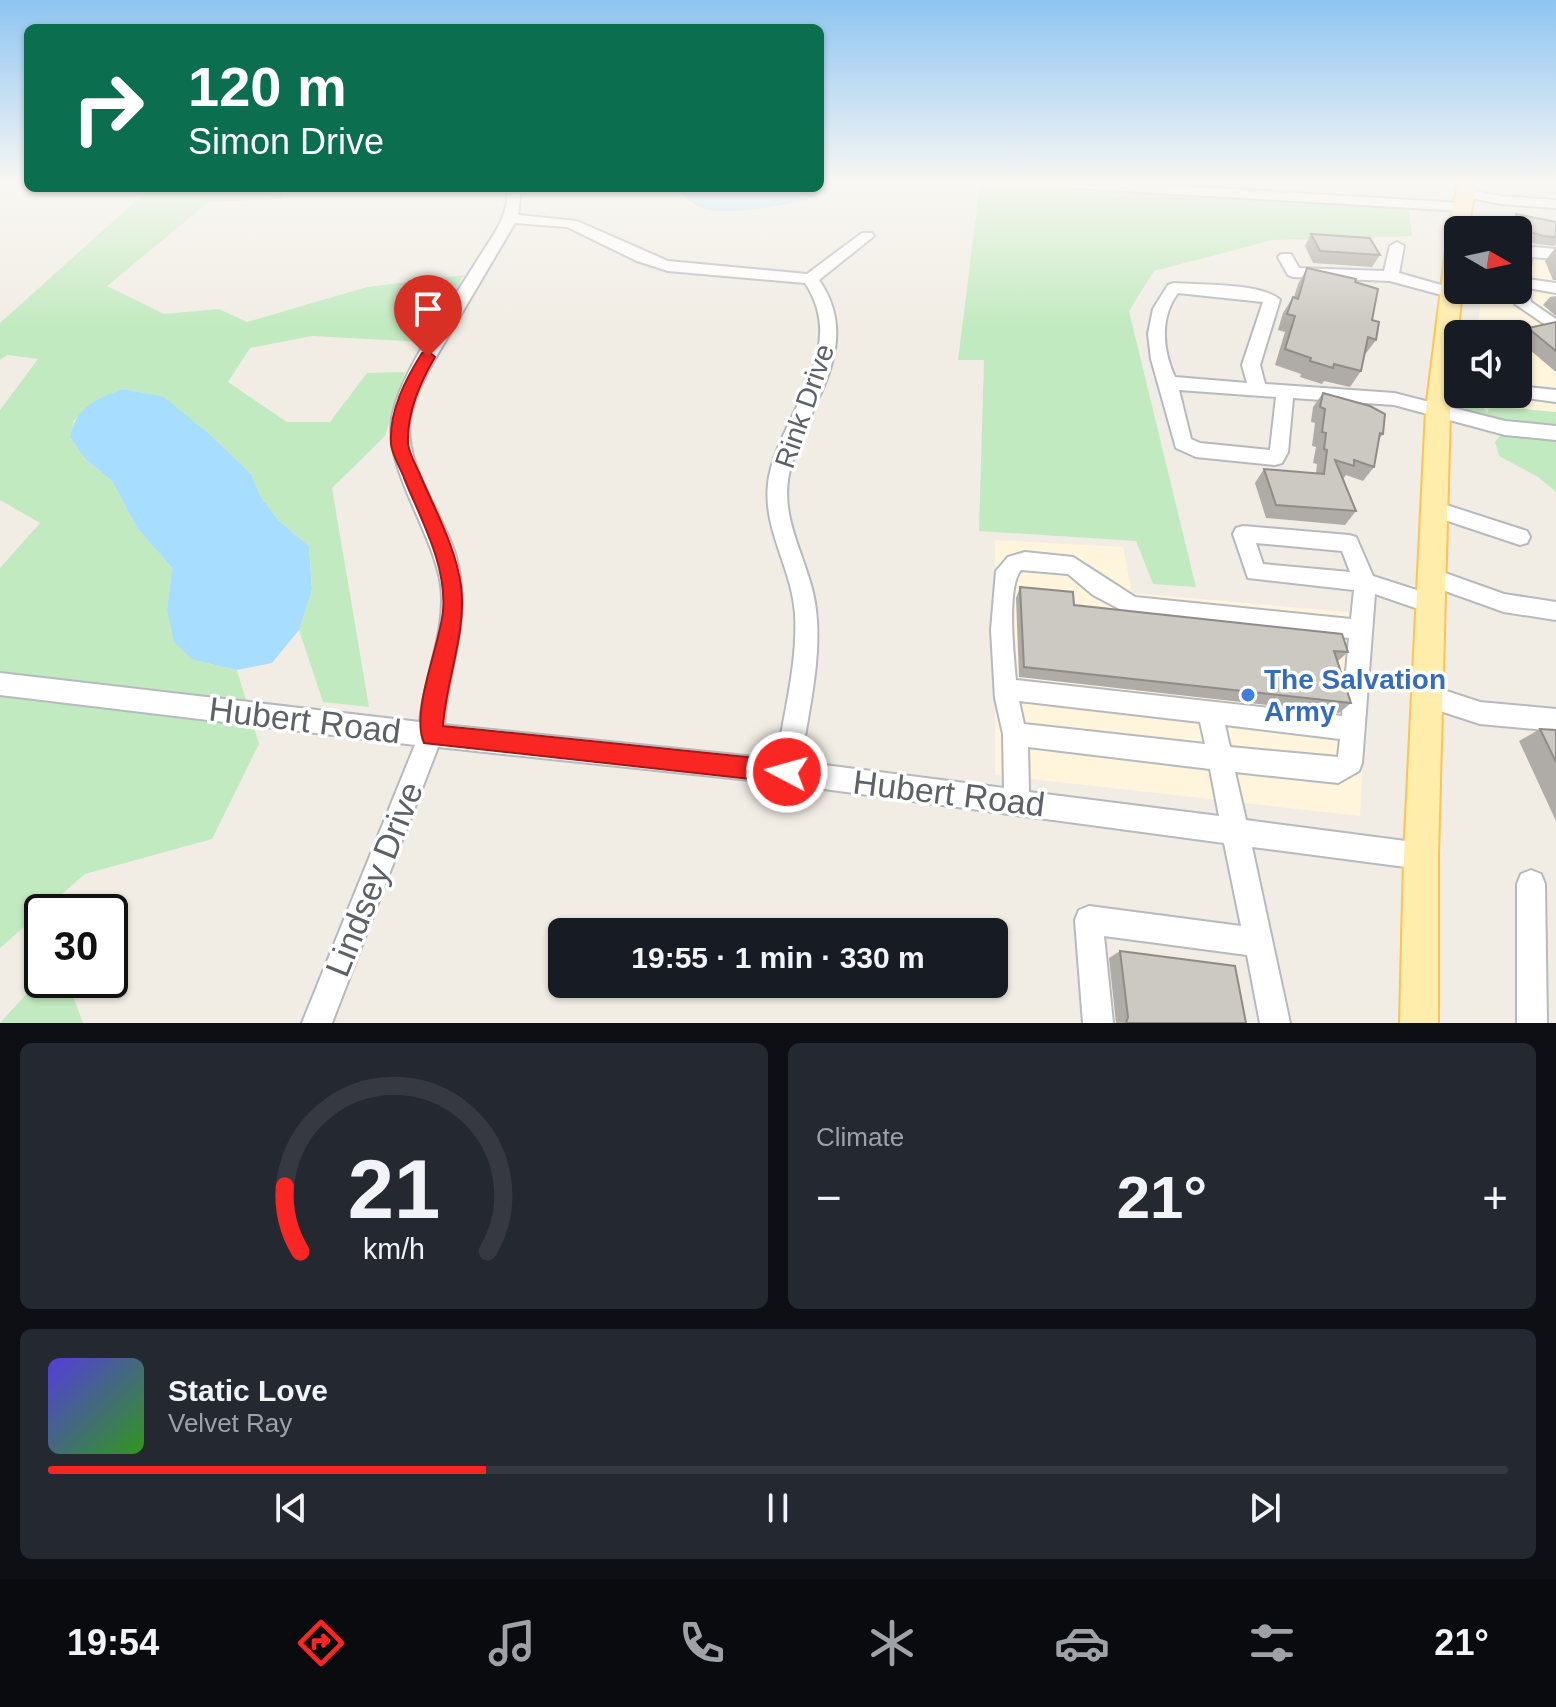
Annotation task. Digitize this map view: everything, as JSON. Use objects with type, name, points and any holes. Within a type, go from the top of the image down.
[{"type":"main road","points":[[1419,1023],[1421,856],[1434,509],[1438,410],[1444,391]]},
{"type":"street","name":"Lindsey Drive","points":[[317,1023],[431,735],[434,696],[453,612],[452,587],[445,555],[400,447],[401,417],[415,378],[502,232]]},
{"type":"street","points":[[589,232],[648,261],[667,266],[772,272],[810,279],[867,236]]},
{"type":"street","points":[[1391,276],[1397,246]]},
{"type":"street","points":[[1532,252],[1556,254]]},
{"type":"street","points":[[1286,257],[1293,272],[1391,276],[1444,291]]},
{"type":"street","name":"Rink Drive","points":[[787,772],[805,647],[806,613],[799,578],[778,521],[776,495],[780,473],[826,353],[830,329],[827,306],[810,279]]},
{"type":"street","points":[[1532,284],[1556,288]]},
{"type":"street","points":[[1258,390],[1251,365],[1272,300],[1262,295],[1174,288],[1162,300],[1155,336],[1183,443],[1196,450],[1275,458],[1279,452],[1285,392]]},
{"type":"street","points":[[1523,304],[1556,327]]},
{"type":"street","points":[[1169,383],[1385,398],[1505,428],[1556,433]]},
{"type":"street","points":[[1532,393],[1556,396]]},
{"type":"street","points":[[1434,509],[1520,537]]},
{"type":"street","points":[[1015,734],[1338,771],[1350,763],[1365,582],[1349,543],[1243,534],[1255,572],[1365,582],[1556,611]]},
{"type":"street","points":[[1017,802],[1015,734],[1006,689],[1004,585],[1007,571],[1015,563],[1025,561],[1073,566],[1101,589],[1131,606],[1360,630]]},
{"type":"street","name":"Hubert Road","points":[[0,684],[431,735],[787,772],[1421,856]]},
{"type":"street","points":[[1006,689],[1352,729]]},
{"type":"street","points":[[1428,696],[1490,715],[1556,720]]},
{"type":"street","points":[[1210,713],[1275,1023]]},
{"type":"street","points":[[1531,884],[1532,1023]]},
{"type":"street","points":[[1098,1023],[1089,920],[1258,942]]},
{"type":"shaded area","points":[[1532,244],[1556,248],[1556,412],[1508,408],[1532,408],[1532,320],[1479,320],[1480,304],[1532,304]]},
{"type":"shaded area","points":[[995,540],[1123,547],[1132,593],[1370,614],[1360,816],[995,775]]},
{"type":"green space","points":[[101,232],[173,232],[107,286],[164,314],[219,309],[247,322],[367,287],[464,275],[424,342],[312,336],[250,348],[228,382],[287,422],[330,422],[367,373],[405,372],[385,436],[332,488],[369,707],[323,702],[299,630],[312,590],[309,546],[279,521],[261,497],[251,474],[213,437],[164,398],[123,389],[74,420],[70,437],[85,459],[112,481],[137,528],[172,568],[167,609],[193,660],[237,670],[259,744],[212,839],[85,874],[62,894],[24,894],[24,927],[0,948],[0,568],[40,523],[0,500],[0,410],[38,359],[8,355],[0,360],[0,323]]},
{"type":"green space","points":[[974,232],[1412,232],[1412,236],[1273,240],[1154,271],[1129,311],[1196,587],[1153,584],[1136,541],[979,531],[984,360],[958,360]]},
{"type":"green space","points":[[1465,408],[1483,408],[1488,413],[1488,409],[1501,408],[1556,412],[1556,426],[1522,425],[1504,422],[1490,415],[1470,413]]},
{"type":"green space","points":[[1501,434],[1556,439],[1556,492],[1538,477],[1499,456],[1495,442]]},
{"type":"green space","points":[[24,997],[74,998],[83,1023],[0,1023]]},
{"type":"water","points":[[123,389],[164,397],[213,437],[251,474],[261,497],[279,521],[309,546],[312,590],[299,630],[272,663],[237,670],[193,660],[174,642],[167,609],[172,568],[137,528],[112,481],[85,459],[70,437],[82,411],[104,396]]},
{"type":"building","points":[[1532,232],[1556,232],[1556,237],[1543,236]]},
{"type":"building","points":[[1311,234],[1370,238],[1380,255],[1320,251]]},
{"type":"building","points":[[1307,268],[1356,279],[1355,282],[1378,289],[1372,320],[1379,322],[1376,340],[1368,337],[1361,371],[1334,364],[1333,368],[1285,349],[1295,316],[1287,314],[1293,297],[1298,299]]},
{"type":"building","points":[[1556,322],[1556,351],[1532,331],[1532,327]]},
{"type":"building","points":[[1323,393],[1370,406],[1385,414],[1374,467],[1354,460],[1354,466],[1335,460],[1356,511],[1276,505],[1264,469],[1324,474],[1327,450],[1324,449],[1326,433],[1322,432],[1325,409],[1320,407]]},
{"type":"building","points":[[1020,587],[1073,592],[1074,605],[1342,634],[1348,652],[1334,651],[1351,703],[1024,667]]},
{"type":"building","points":[[1540,729],[1556,730],[1556,762]]},
{"type":"building","points":[[1120,951],[1235,966],[1246,1023],[1126,1023],[1128,1017]]},
{"type":"place","name":"The Salvation Army","points":[[1248,695]]},
{"type":"route","points":[[428,357],[415,378],[401,417],[400,447],[445,555],[452,587],[453,612],[434,696],[431,735],[787,772]]}]
